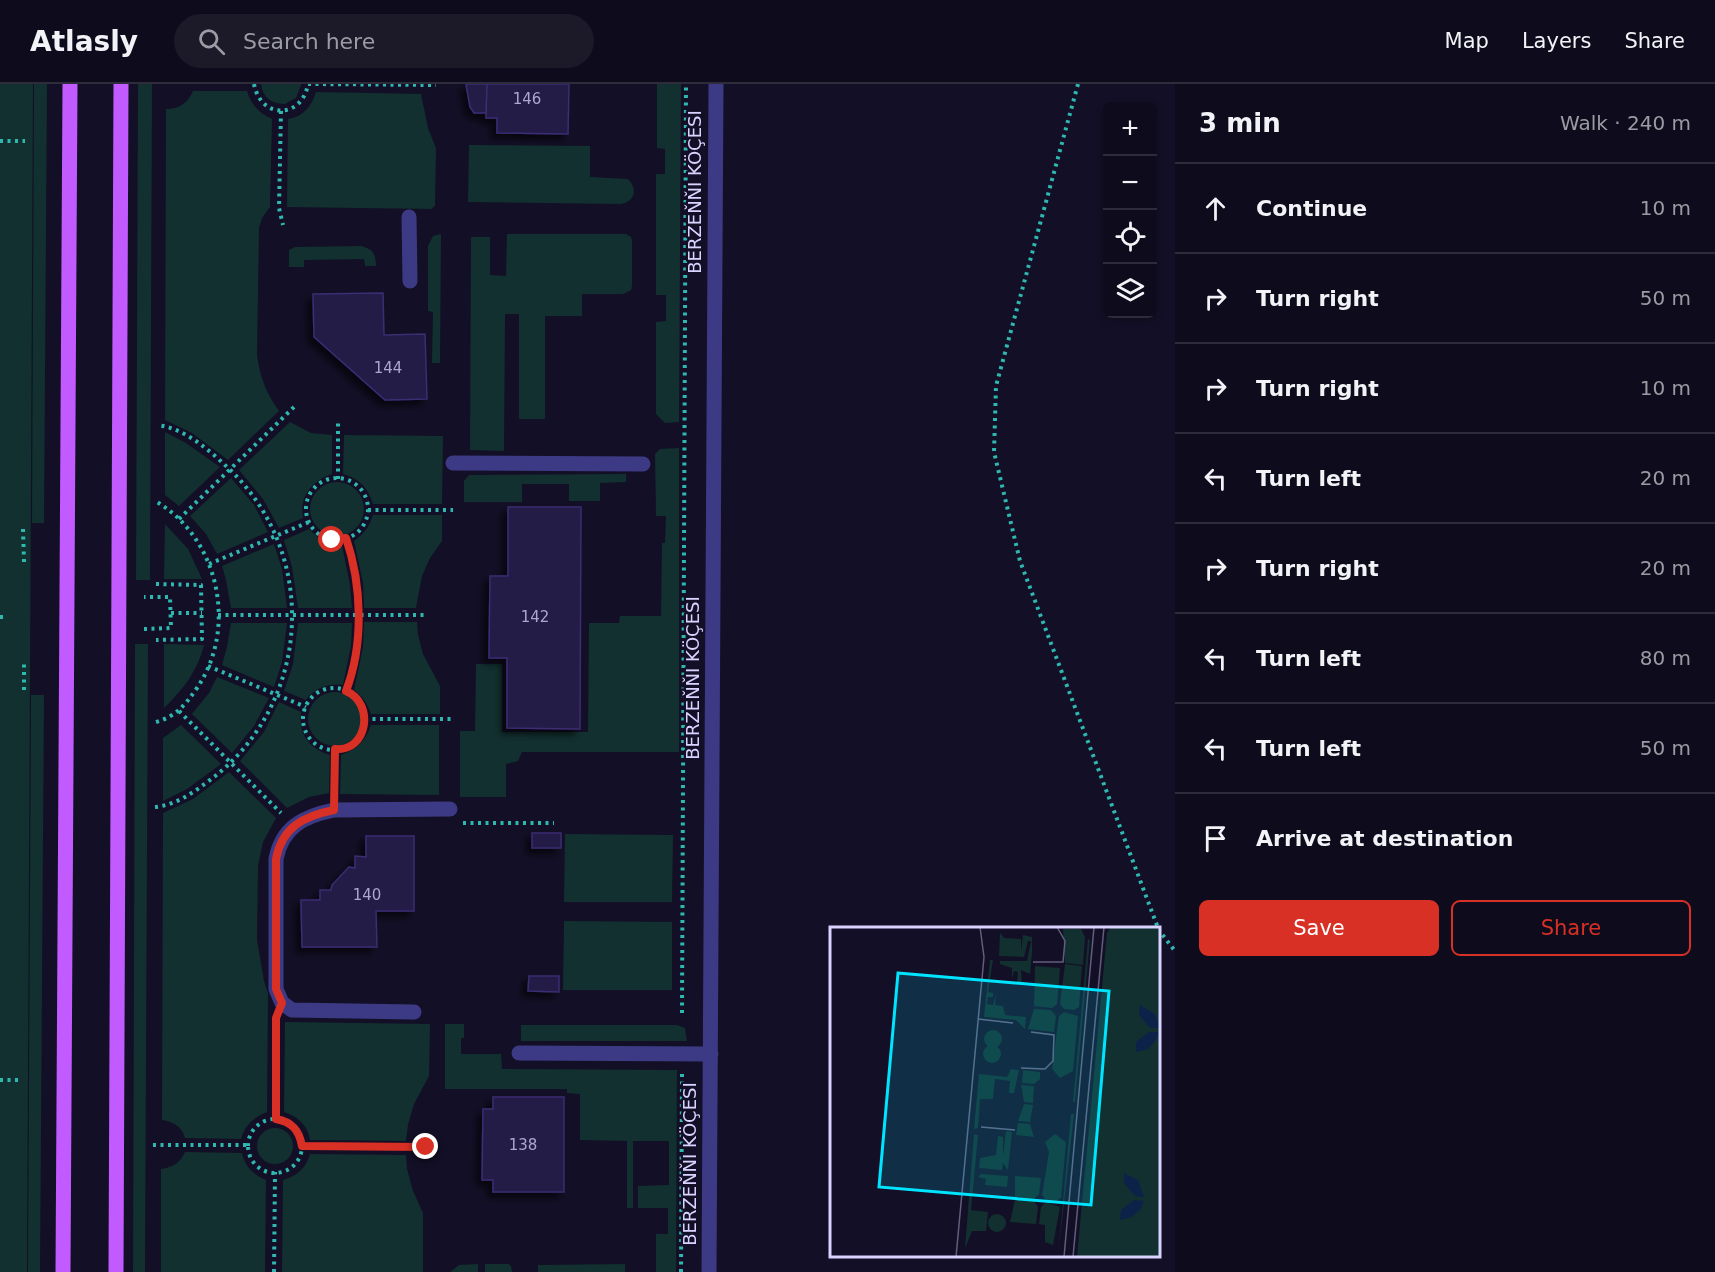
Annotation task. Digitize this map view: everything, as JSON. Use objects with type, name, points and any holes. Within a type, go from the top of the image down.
[{"type":"main road","points":[[63,1272],[70,84]]},
{"type":"main road","points":[[116,1272],[122,84]]},
{"type":"street","name":"BERZEŇŇI KÖÇESI","points":[[709,1272],[716,84]]},
{"type":"street","points":[[409,217],[410,281]]},
{"type":"street","points":[[453,463],[643,464]]},
{"type":"street","points":[[414,1012],[292,1010],[282,1003],[276,989],[276,859],[278,846],[287,832],[301,820],[318,813],[334,810],[450,809]]},
{"type":"street","points":[[519,1053],[711,1054]]},
{"type":"path","points":[[254,84],[261,103],[270,109],[281,111],[300,104],[306,95],[308,84],[436,86]]},
{"type":"path","points":[[682,1013],[686,84]]},
{"type":"path","points":[[1078,84],[996,386],[994,452],[1020,561],[1157,927]]},
{"type":"path","points":[[281,111],[279,208],[282,225]]},
{"type":"path","points":[[0,141],[25,141]]},
{"type":"path","points":[[179,519],[294,407]]},
{"type":"path","points":[[338,422],[338,479]]},
{"type":"path","points":[[155,807],[169,805],[189,794],[231,763],[260,729],[278,694],[287,663],[292,615],[292,592],[287,568],[276,536],[258,502],[230,469],[209,450],[168,427],[157,425]]},
{"type":"path","points":[[338,479],[353,483],[361,490],[367,499],[368,510],[361,530],[346,538],[332,540],[313,529],[306,509],[308,499],[314,490],[322,483],[338,479]]},
{"type":"path","points":[[156,722],[169,718],[178,711],[199,684],[215,644],[218,615],[215,582],[198,543],[179,519],[157,502]]},
{"type":"path","points":[[368,510],[453,510]]},
{"type":"path","points":[[209,564],[309,522]]},
{"type":"path","points":[[23,529],[24,562]]},
{"type":"path","points":[[346,538],[357,584],[358,615],[357,647],[346,691]]},
{"type":"path","points":[[156,584],[201,585],[202,613],[202,639],[156,640]]},
{"type":"path","points":[[144,597],[170,597],[171,613],[171,628],[144,629]]},
{"type":"path","points":[[171,613],[202,613]]},
{"type":"path","points":[[218,615],[427,615]]},
{"type":"path","points":[[24,661],[24,690]]},
{"type":"path","points":[[208,666],[306,706]]},
{"type":"path","points":[[330,688],[346,691],[358,699],[364,708],[363,730],[350,746],[335,749],[319,745],[305,729],[303,719],[306,706],[319,692],[330,688]]},
{"type":"path","points":[[178,711],[294,826]]},
{"type":"path","points":[[365,719],[452,719]]},
{"type":"path","points":[[334,810],[335,749]]},
{"type":"path","points":[[462,823],[554,823]]},
{"type":"path","points":[[1160,932],[1175,951]]},
{"type":"path","points":[[276,1119],[276,1018],[282,1003]]},
{"type":"path","points":[[681,1272],[682,1054]]},
{"type":"path","points":[[0,1080],[21,1080]]},
{"type":"path","points":[[276,1119],[286,1121],[295,1127],[302,1146],[300,1156],[294,1165],[275,1172],[264,1170],[256,1164],[250,1155],[248,1145],[250,1135],[256,1126],[276,1119]]},
{"type":"path","points":[[153,1145],[248,1145]]},
{"type":"path","points":[[302,1146],[426,1147]]},
{"type":"path","points":[[274,1272],[275,1172]]},
{"type":"green space","points":[[0,84],[33,84],[27,1272],[0,1272]]},
{"type":"green space","points":[[34,84],[47,84],[44,523],[32,523]]},
{"type":"green space","points":[[138,84],[152,84],[150,580],[136,580]]},
{"type":"green space","points":[[261,84],[301,85],[296,98],[285,104],[268,99]]},
{"type":"green space","points":[[657,84],[681,84],[679,422],[665,423],[656,414],[656,322],[666,321],[666,295],[656,295],[656,174],[665,174],[665,149],[657,148]]},
{"type":"green space","points":[[193,91],[247,91],[256,108],[272,119],[270,207],[262,218],[259,228],[257,355],[264,384],[279,411],[228,460],[192,433],[165,420],[166,109],[182,104]]},
{"type":"green space","points":[[316,92],[421,94],[428,128],[436,148],[435,206],[431,209],[287,207],[288,119],[306,110]]},
{"type":"green space","points":[[469,145],[590,146],[590,177],[628,179],[634,194],[621,204],[468,202]]},
{"type":"green space","points":[[441,234],[440,363],[432,363],[433,312],[428,311],[428,246],[433,236]]},
{"type":"green space","points":[[507,234],[626,234],[631,237],[632,241],[632,286],[631,290],[623,294],[582,294],[582,316],[545,316],[545,419],[519,419],[519,314],[505,314],[504,451],[470,450],[471,237],[490,237],[490,275],[506,276]]},
{"type":"green space","points":[[361,246],[373,253],[376,266],[365,266],[364,259],[304,260],[304,267],[289,267],[289,250],[295,247]]},
{"type":"green space","points":[[290,422],[311,433],[332,435],[332,474],[318,481],[308,490],[303,503],[303,518],[279,528],[263,499],[239,470]]},
{"type":"green space","points":[[165,432],[186,443],[220,467],[179,506],[165,495]]},
{"type":"green space","points":[[344,435],[443,436],[442,504],[373,504],[369,493],[362,485],[343,474]]},
{"type":"green space","points":[[679,448],[679,752],[522,752],[518,761],[506,764],[506,797],[460,797],[460,731],[475,731],[476,664],[502,664],[502,732],[588,732],[589,623],[619,623],[620,616],[661,616],[662,543],[665,543],[666,516],[656,516],[655,454],[660,449]]},
{"type":"green space","points":[[626,474],[626,482],[600,483],[600,501],[569,501],[569,484],[522,484],[522,502],[464,502],[464,481],[469,475]]},
{"type":"green space","points":[[231,478],[254,505],[268,532],[217,554],[206,534],[190,516]]},
{"type":"green space","points":[[337,482],[347,484],[356,490],[362,499],[364,509],[362,519],[356,528],[347,534],[337,536],[327,534],[318,528],[312,519],[310,509],[312,499],[318,490],[327,484]]},
{"type":"green space","points":[[373,515],[442,515],[442,541],[430,558],[422,576],[416,608],[364,608],[363,583],[354,541],[366,530]]},
{"type":"green space","points":[[165,524],[188,549],[202,579],[164,579]]},
{"type":"green space","points":[[309,529],[322,541],[342,545],[352,608],[298,608],[292,567],[284,540]]},
{"type":"green space","points":[[274,544],[282,569],[287,608],[231,608],[222,566]]},
{"type":"green space","points":[[364,622],[417,622],[423,654],[440,686],[440,714],[371,714],[364,700],[354,690],[363,647]]},
{"type":"green space","points":[[231,623],[287,623],[282,662],[274,687],[222,665]]},
{"type":"green space","points":[[298,623],[352,623],[351,646],[343,685],[322,687],[306,700],[284,691],[293,664]]},
{"type":"green space","points":[[135,644],[148,644],[145,1272],[133,1272]]},
{"type":"green space","points":[[164,644],[204,645],[189,679],[164,708]]},
{"type":"green space","points":[[217,677],[269,698],[254,726],[232,753],[192,714],[209,693]]},
{"type":"green space","points":[[335,692],[345,694],[354,700],[360,709],[362,719],[360,729],[354,738],[345,744],[335,746],[325,744],[316,738],[310,729],[308,719],[310,709],[316,700],[325,694]]},
{"type":"green space","points":[[31,695],[44,695],[40,1272],[28,1272]]},
{"type":"green space","points":[[279,702],[301,712],[301,727],[306,739],[316,748],[330,755],[329,793],[309,797],[287,808],[240,761],[264,732]]},
{"type":"green space","points":[[181,725],[221,764],[187,789],[163,801],[163,738]]},
{"type":"green space","points":[[371,725],[439,725],[439,795],[340,794],[341,755],[360,744]]},
{"type":"green space","points":[[229,772],[276,818],[263,842],[258,866],[257,940],[268,993],[267,1112],[251,1122],[241,1139],[185,1138],[182,1130],[176,1125],[162,1120],[163,813],[193,799]]},
{"type":"green space","points":[[565,834],[673,835],[672,902],[564,902]]},
{"type":"green space","points":[[564,921],[672,922],[672,990],[563,990]]},
{"type":"green space","points":[[285,1022],[430,1024],[429,1076],[414,1104],[406,1141],[310,1140],[301,1122],[284,1112]]},
{"type":"green space","points":[[445,1024],[464,1024],[461,1054],[501,1054],[502,1069],[677,1070],[676,1272],[656,1272],[656,1234],[668,1234],[668,1208],[638,1208],[638,1186],[669,1185],[669,1141],[633,1141],[633,1208],[627,1208],[627,1141],[580,1140],[580,1094],[567,1093],[567,1089],[445,1089]]},
{"type":"green space","points":[[521,1025],[677,1025],[685,1028],[687,1041],[521,1041]]},
{"type":"green space","points":[[275,1128],[288,1133],[293,1146],[288,1159],[275,1164],[262,1159],[257,1146],[262,1133]]},
{"type":"green space","points":[[185,1152],[242,1153],[250,1170],[266,1180],[265,1272],[161,1272],[161,1169],[176,1164]]},
{"type":"green space","points":[[310,1154],[406,1155],[413,1191],[423,1213],[423,1272],[282,1272],[283,1180],[300,1171]]},
{"type":"green space","points":[[478,1264],[478,1272],[450,1272],[459,1265]]},
{"type":"green space","points":[[485,1264],[508,1264],[512,1272],[485,1272]]},
{"type":"green space","points":[[625,1264],[625,1272],[538,1272],[538,1265]]},
{"type":"building","points":[[466,84],[487,84],[486,113],[474,113],[470,107]]},
{"type":"building","points":[[487,84],[569,84],[568,134],[497,133],[497,118],[486,118]]},
{"type":"building","points":[[383,293],[384,335],[425,334],[427,399],[385,400],[314,337],[313,294]]},
{"type":"building","points":[[508,507],[581,507],[580,729],[507,728],[507,658],[489,658],[490,576],[508,576]]},
{"type":"building","points":[[532,833],[561,833],[561,848],[532,848]]},
{"type":"building","points":[[366,836],[414,836],[414,911],[376,911],[377,947],[302,947],[301,900],[320,900],[320,890],[331,890],[332,885],[349,867],[355,868],[355,856],[366,857]]},
{"type":"building","points":[[529,976],[559,976],[559,992],[528,991]]},
{"type":"building","points":[[493,1097],[564,1097],[564,1192],[493,1192],[493,1180],[482,1180],[483,1109],[493,1109]]},
{"type":"route","points":[[332,540],[346,538],[357,584],[357,647],[346,691],[358,699],[364,708],[365,719],[358,739],[350,746],[335,749],[334,810],[301,820],[287,832],[278,846],[276,859],[276,989],[282,1003],[276,1018],[276,1119],[286,1121],[295,1127],[302,1146],[426,1147]]}]
